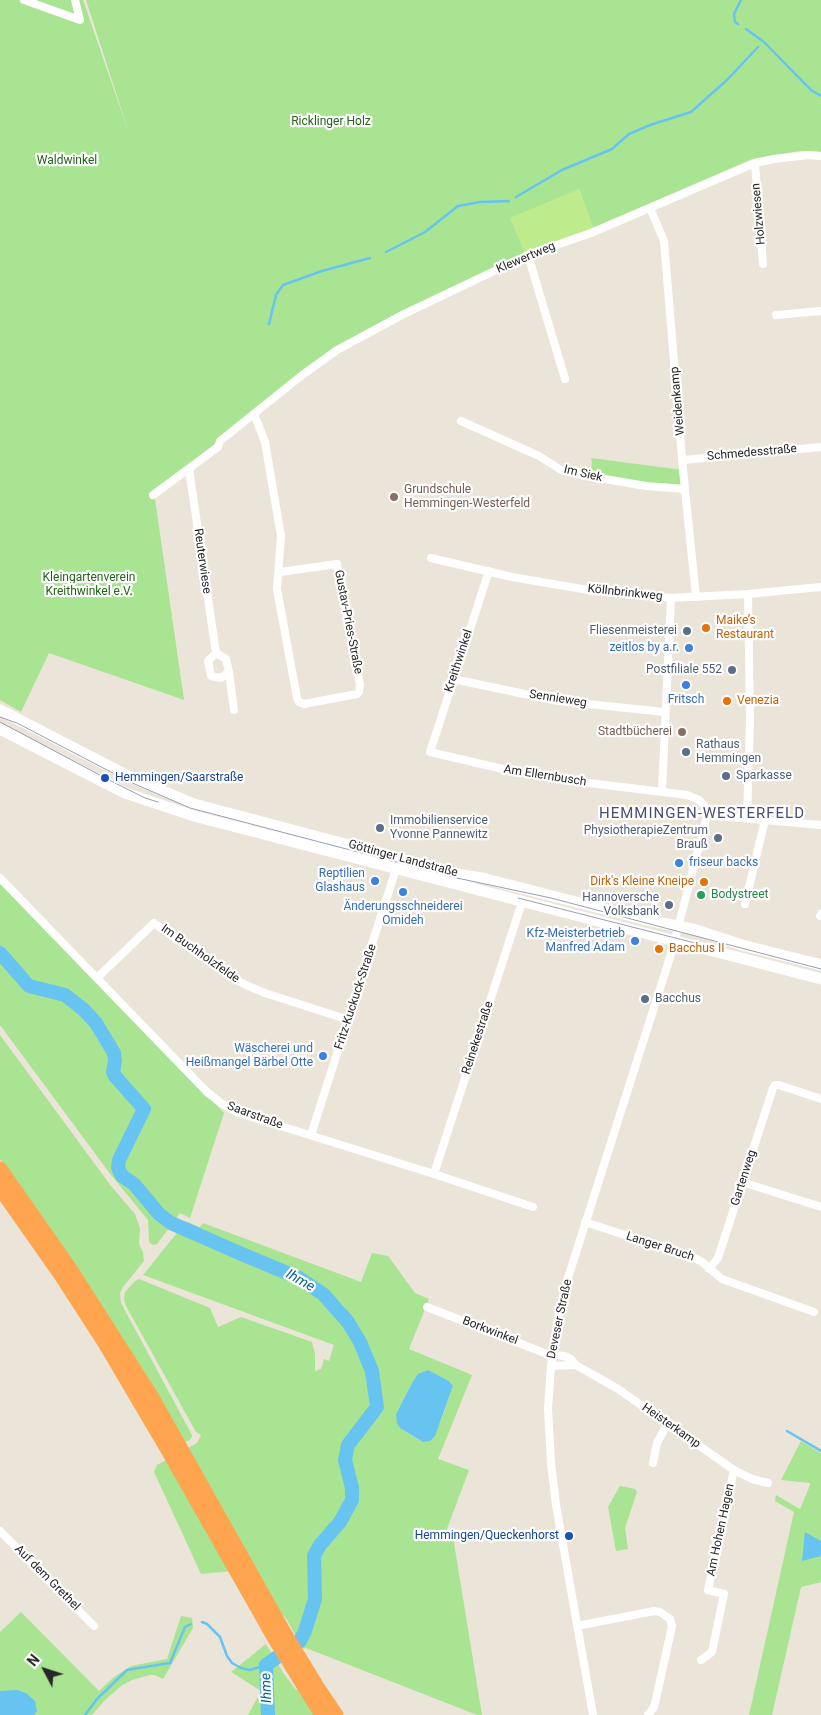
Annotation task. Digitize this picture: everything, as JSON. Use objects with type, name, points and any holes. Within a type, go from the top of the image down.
[{"type":"highway","points":[[0,1169],[70,1269],[151,1396],[279,1634]]},
{"type":"highway","points":[[0,1188],[61,1275],[110,1351],[296,1663],[322,1715]]},
{"type":"highway","points":[[296,1663],[336,1715]]},
{"type":"street","points":[[24,0],[80,20],[75,0]]},
{"type":"street","name":"Klewertweg","points":[[254,414],[301,376],[360,336],[528,255],[591,232],[755,163],[808,155],[821,156]]},
{"type":"street","name":"Holzwiesen","points":[[755,163],[763,264]]},
{"type":"street","name":"Weidenkamp","points":[[650,208],[664,241],[696,597]]},
{"type":"street","points":[[528,255],[566,379]]},
{"type":"street","points":[[776,315],[821,311]]},
{"type":"street","points":[[153,495],[218,447],[220,441],[254,414]]},
{"type":"street","name":"Gustav-Pries-Straße","points":[[254,414],[264,442],[281,536],[278,589],[297,698],[299,702],[304,704],[357,694],[360,685],[337,564],[280,572]]},
{"type":"street","name":"Im Siek","points":[[461,420],[539,456],[561,470],[581,476],[646,486],[685,489]]},
{"type":"street","name":"Schmedesstraße","points":[[683,460],[821,447]]},
{"type":"street","name":"Reuterwiese","points":[[189,468],[216,654]]},
{"type":"street","name":"Köllnbrinkweg","points":[[431,558],[512,577],[594,591],[671,598],[748,594],[821,587]]},
{"type":"street","name":"Kreithwinkel","points":[[430,752],[489,571]]},
{"type":"street","points":[[747,818],[750,719],[748,594]]},
{"type":"street","points":[[662,791],[671,598]]},
{"type":"street","name":"Reuterwiese","points":[[216,654],[208,661],[211,676],[221,678],[229,672]]},
{"type":"street","name":"Reuterwiese","points":[[216,654],[226,659],[234,710]]},
{"type":"street","name":"Sennieweg","points":[[453,679],[558,701],[665,712]]},
{"type":"street","name":"Göttinger Landstraße","points":[[1,714],[132,778],[194,804],[398,863],[522,902],[677,935],[693,929],[742,945],[821,965]]},
{"type":"street","name":"Göttinger Landstraße","points":[[0,729],[125,793],[218,823],[398,863],[677,935],[821,978]]},
{"type":"street","name":"Am Ellernbusch","points":[[430,752],[507,770],[687,795],[699,800],[704,806],[707,815]]},
{"type":"street","points":[[707,815],[821,825]]},
{"type":"street","name":"Deveser Straße","points":[[593,1715],[551,1463],[548,1409],[550,1366],[558,1317],[567,1280],[677,935],[707,815]]},
{"type":"street","points":[[745,904],[765,820]]},
{"type":"street","name":"Fritz-Kuckuck-Straße","points":[[311,1135],[398,863]]},
{"type":"street","name":"Saarstraße","points":[[0,878],[214,1098],[239,1113],[533,1207]]},
{"type":"street","name":"Reinekestraße","points":[[434,1174],[522,902]]},
{"type":"street","name":"Im Buchholzfelde","points":[[97,978],[154,923],[231,977],[246,985],[349,1020]]},
{"type":"street","name":"Gartenweg","points":[[709,1269],[718,1258],[775,1085],[821,1099]]},
{"type":"street","points":[[742,1182],[821,1207]]},
{"type":"street","name":"Langer Bruch","points":[[585,1222],[695,1258],[722,1279],[814,1312]]},
{"type":"street","name":"Borkwinkel","points":[[427,1307],[546,1354],[552,1354]]},
{"type":"street","name":"Heisterkamp","points":[[552,1354],[571,1359],[576,1364],[618,1389],[734,1470],[752,1479],[768,1483]]},
{"type":"street","points":[[550,1366],[576,1364]]},
{"type":"street","points":[[653,1463],[657,1443],[668,1424]]},
{"type":"street","name":"Am Hohen Hagen","points":[[701,1660],[712,1652],[724,1594],[708,1590],[734,1470]]},
{"type":"street","name":"Auf dem Grethel","points":[[0,1531],[94,1626]]},
{"type":"street","points":[[577,1626],[654,1611],[666,1614],[670,1619],[672,1626],[656,1699],[654,1707],[648,1715]]},
{"type":"green space","points":[[0,0],[83,0],[129,133],[86,0],[821,0],[821,152],[800,151],[752,159],[593,228],[579,189],[525,253],[400,312],[340,345],[245,416],[245,419],[154,492],[184,700],[49,653],[21,712],[0,700]]},
{"type":"green space","points":[[579,189],[593,228],[525,253],[510,218]]},
{"type":"green space","points":[[591,458],[683,470],[685,489],[590,477]]},
{"type":"green space","points":[[0,883],[224,1113],[190,1218],[180,1213],[157,1244],[153,1245],[149,1242],[148,1220],[111,1175],[0,1025]]},
{"type":"green space","points":[[0,1035],[111,1186],[135,1214],[140,1228],[139,1244],[143,1252],[144,1261],[123,1287],[120,1293],[121,1303],[192,1435],[191,1439],[184,1443],[69,1257],[0,1159]]},
{"type":"green space","points":[[185,1221],[200,1227],[203,1223],[361,1282],[372,1253],[388,1256],[415,1293],[429,1299],[409,1349],[472,1375],[438,1459],[469,1470],[445,1534],[453,1537],[482,1715],[477,1715],[306,1648],[303,1649],[287,1620],[283,1615],[281,1616],[188,1448],[197,1443],[201,1435],[196,1432],[126,1306],[125,1292],[139,1279],[210,1308],[218,1327],[241,1317],[312,1342],[315,1354],[315,1371],[321,1369],[324,1359],[329,1361],[334,1345],[143,1275],[180,1229],[298,1279],[321,1295],[346,1323],[357,1342],[360,1338],[349,1320],[324,1292],[299,1275],[182,1226]],"holes":[[[438,1376],[449,1381],[453,1386],[440,1423],[423,1442],[400,1428],[396,1414],[412,1383]]]},
{"type":"green space","points":[[801,1441],[821,1453],[821,1582],[801,1587],[772,1715],[749,1715],[794,1512],[775,1501],[776,1495],[800,1509],[810,1485],[810,1483],[781,1480]]},
{"type":"green space","points":[[170,1458],[232,1571],[201,1574],[154,1472],[157,1465]]},
{"type":"green space","points":[[620,1486],[635,1489],[637,1492],[625,1528],[628,1549],[616,1551],[608,1507]]},
{"type":"green space","points":[[21,1612],[99,1691],[114,1677],[131,1666],[167,1659],[181,1616],[192,1618],[193,1628],[163,1679],[150,1675],[132,1680],[121,1686],[106,1699],[92,1715],[0,1715],[0,1632]]},
{"type":"green space","points":[[266,1644],[284,1674],[296,1690],[300,1688],[319,1715],[248,1715],[261,1691],[231,1672]]},
{"type":"water","points":[[428,1370],[449,1381],[453,1386],[435,1436],[430,1441],[423,1442],[400,1428],[397,1423],[396,1414],[418,1374]]},
{"type":"water","points":[[805,1532],[821,1541],[821,1556],[802,1561]]},
{"type":"water","points":[[17,1690],[26,1693],[35,1701],[37,1711],[34,1715],[0,1715],[0,1691]]},
{"type":"waterway","points":[[738,24],[735,22],[734,14],[741,0]]},
{"type":"waterway","points":[[746,29],[764,42],[811,90],[821,96]]},
{"type":"waterway","points":[[516,197],[562,170],[612,149],[629,134],[691,112],[727,80],[758,47]]},
{"type":"waterway","points":[[386,252],[425,232],[458,206],[480,202],[509,201]]},
{"type":"waterway","points":[[269,324],[276,295],[283,285],[322,271],[370,258]]},
{"type":"waterway","name":"Ihme","points":[[0,953],[29,986],[65,995],[84,1010],[96,1023],[114,1053],[113,1072],[115,1076],[144,1109],[119,1160],[118,1168],[122,1176],[134,1184],[159,1214],[171,1223],[299,1278],[323,1294],[348,1322],[360,1342],[372,1371],[377,1407],[348,1445],[345,1460],[352,1488],[352,1500],[340,1522],[320,1545],[314,1556],[315,1599],[300,1641],[266,1665],[268,1715]]},
{"type":"waterway","points":[[787,1431],[821,1451]]},
{"type":"waterway","points":[[202,1622],[207,1624],[220,1637],[227,1656],[232,1663],[250,1670],[266,1665]]},
{"type":"waterway","points":[[85,1715],[97,1699],[127,1670],[170,1663],[185,1627],[191,1624]]},
{"type":"tram line","points":[[0,717],[17,723],[130,782],[190,808],[457,878],[551,898],[821,969]]},
{"type":"tram line","points":[[0,722],[113,782],[145,798],[158,802]]},
{"type":"tram line","points":[[518,898],[695,943]]},
{"type":"place","name":"Grundschule Hemmingen-Westerfeld","points":[[394,497]]},
{"type":"place","name":"Maike’s Restaurant","points":[[706,628]]},
{"type":"place","name":"Fliesenmeisterei","points":[[687,631]]},
{"type":"place","name":"zeitlos by a.r.","points":[[689,648]]},
{"type":"place","name":"Postfiliale 552","points":[[732,670]]},
{"type":"place","name":"Fritsch","points":[[686,685]]},
{"type":"place","name":"Venezia","points":[[727,701]]},
{"type":"place","name":"Stadtbücherei","points":[[682,732]]},
{"type":"place","name":"Rathaus Hemmingen","points":[[686,752]]},
{"type":"place","name":"Sparkasse","points":[[726,776]]},
{"type":"place","name":"Hemmingen/Saarstraße","points":[[105,778]]},
{"type":"place","name":"Immobilienservice Yvonne Pannewitz","points":[[380,828]]},
{"type":"place","name":"PhysiotherapieZentrum Brauß","points":[[718,838]]},
{"type":"place","name":"friseur backs","points":[[679,863]]},
{"type":"place","name":"Reptilien Glashaus","points":[[375,881]]},
{"type":"place","name":"Dirk's Kleine Kneipe","points":[[704,882]]},
{"type":"place","name":"Änderungsschneiderei Omideh","points":[[403,892]]},
{"type":"place","name":"Bodystreet","points":[[701,895]]},
{"type":"place","name":"Hannoversche Volksbank","points":[[669,905]]},
{"type":"place","name":"Kfz-Meisterbetrieb Manfred Adam","points":[[635,941]]},
{"type":"place","name":"Bacchus II","points":[[659,949]]},
{"type":"place","name":"Bacchus","points":[[645,999]]},
{"type":"place","name":"Wäscherei und Heißmangel Bärbel Otte","points":[[323,1056]]},
{"type":"place","name":"Hemmingen/Queckenhorst","points":[[569,1536]]},
{"type":"district","name":"HEMMINGEN-WESTERFELD","points":[[702,814]]},
{"type":"park label","name":"Ricklinger Holz","points":[[331,122]]},
{"type":"park label","name":"Waldwinkel","points":[[67,161]]},
{"type":"park label","name":"Kleingartenverein Kreithwinkel e.V.","points":[[89,585]]}]
